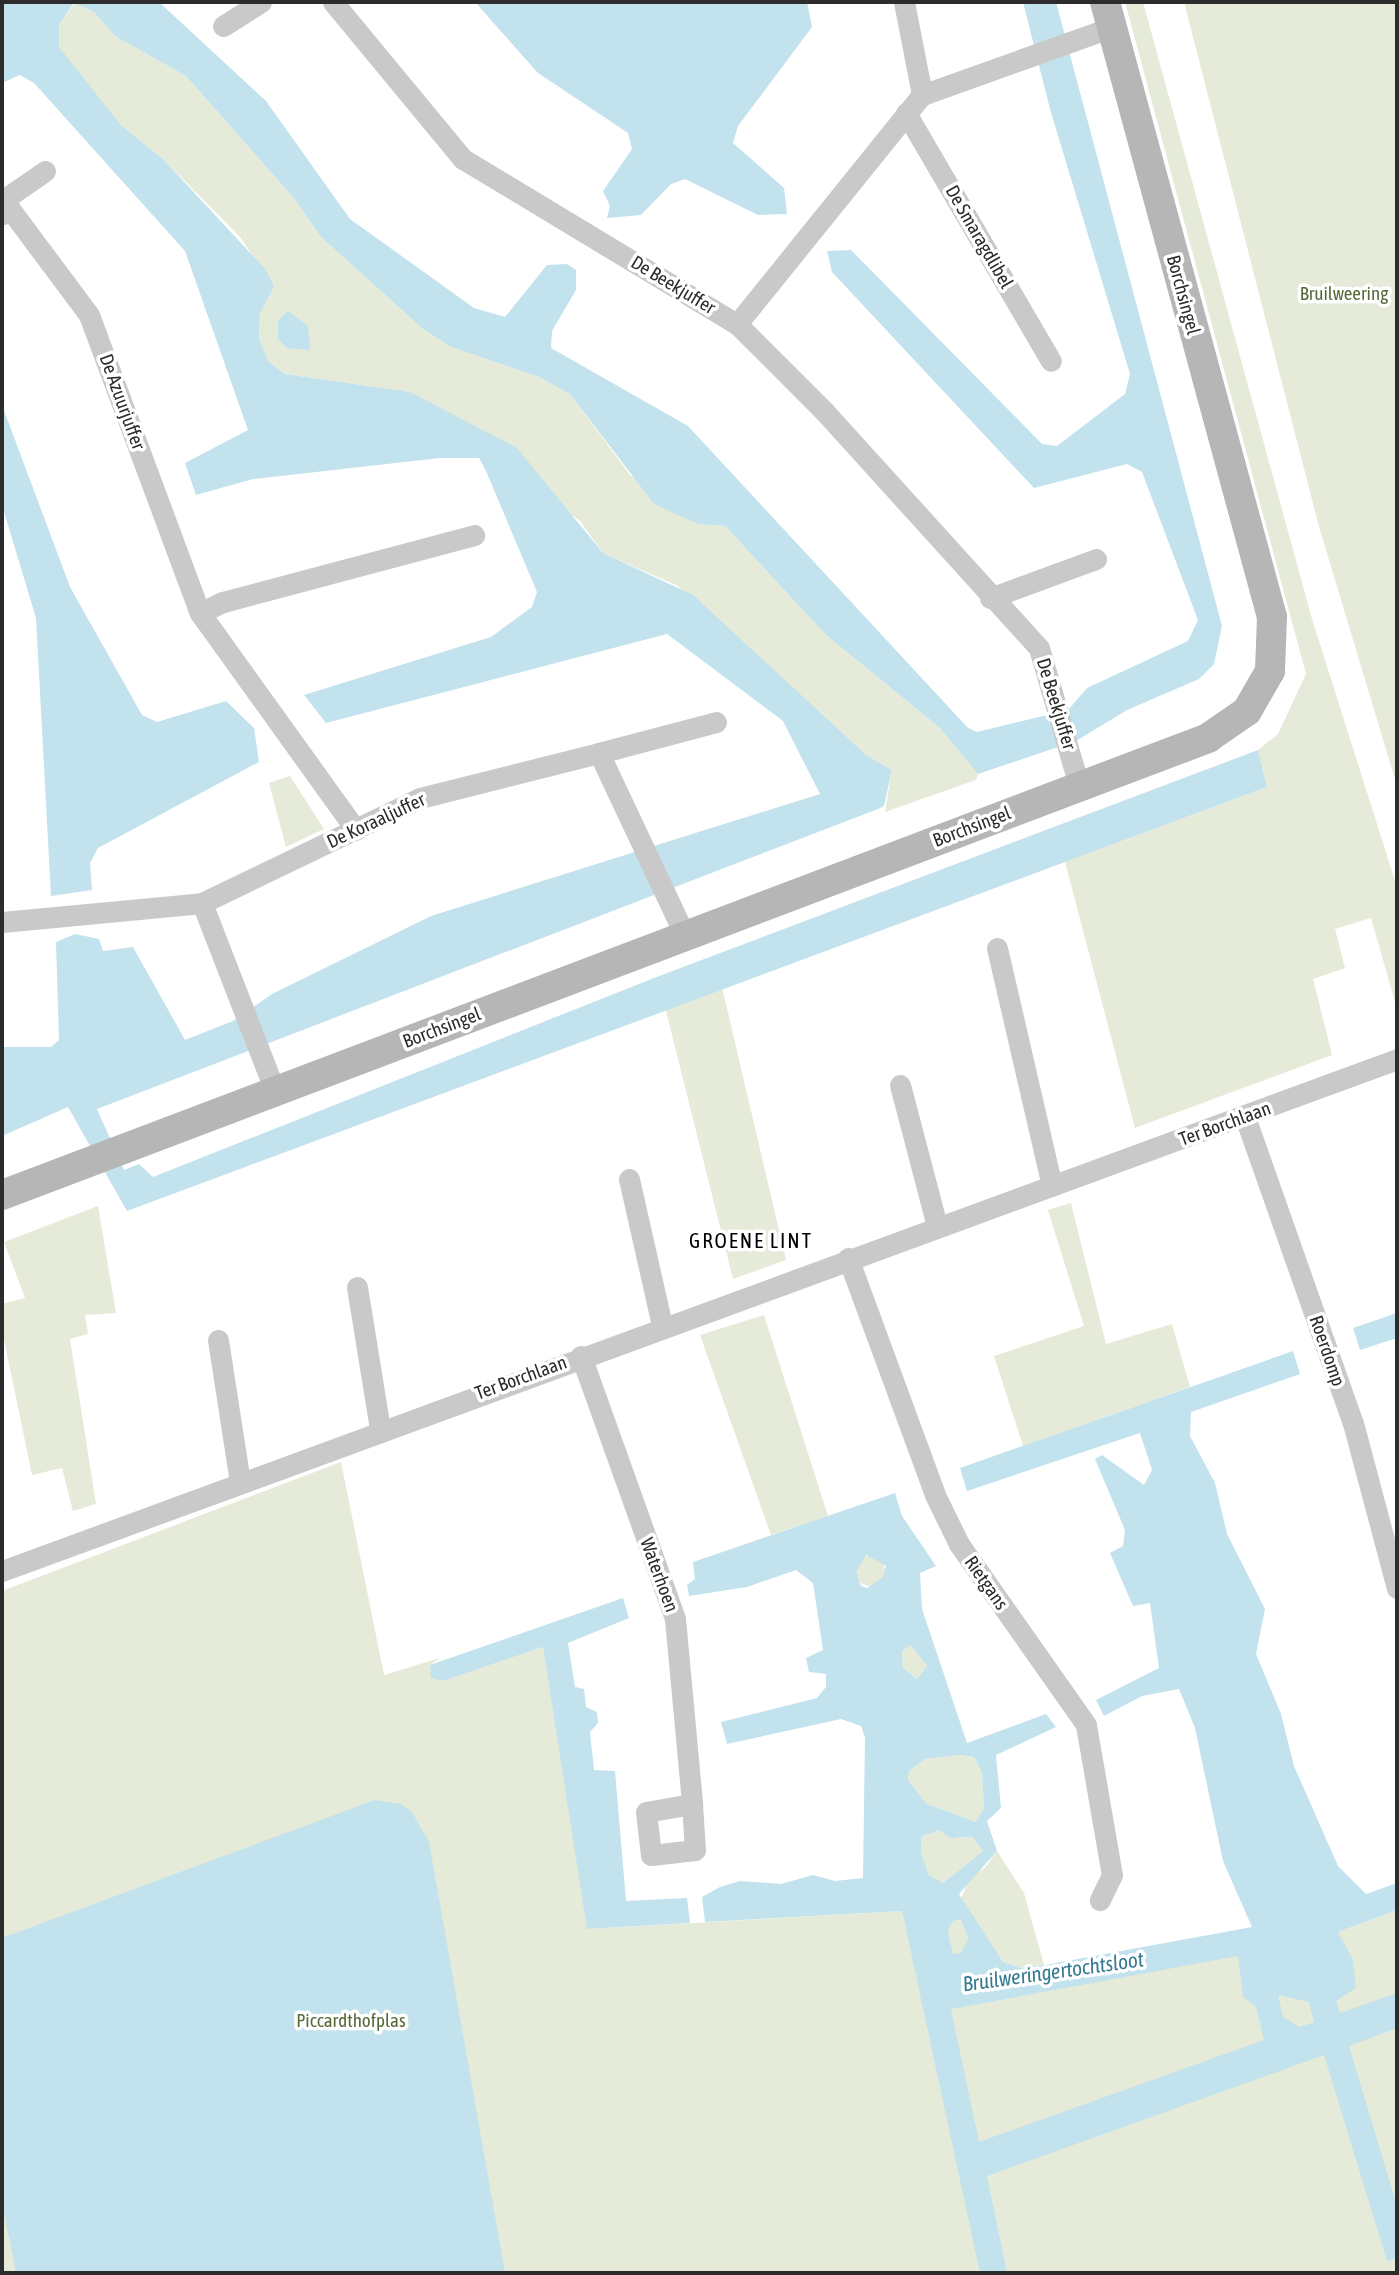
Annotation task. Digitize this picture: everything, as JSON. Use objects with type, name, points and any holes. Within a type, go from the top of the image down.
[{"type":"main road","name":"Borchsingel","points":[[2,1195],[1224,730],[1255,701],[1273,655],[1272,617],[1108,14]]},
{"type":"street","points":[[223,26],[261,2]]},
{"type":"street","name":"De Beekjuffer","points":[[333,2],[463,159],[737,324],[894,485],[990,598],[1040,648],[1079,786]]},
{"type":"street","points":[[904,2],[922,95]]},
{"type":"street","points":[[737,324],[922,95],[1079,39],[1108,14]]},
{"type":"street","name":"De Smaragdlibel","points":[[906,113],[1051,361]]},
{"type":"street","name":"De Azuurjuffer","points":[[44,171],[4,200],[6,212],[89,315],[200,613],[356,830]]},
{"type":"street","points":[[200,613],[223,602],[474,535]]},
{"type":"street","points":[[990,598],[1096,559]]},
{"type":"street","name":"De Koraaljuffer","points":[[2,922],[202,903],[420,798],[716,722]]},
{"type":"street","points":[[598,753],[685,936]]},
{"type":"street","points":[[202,903],[275,1091]]},
{"type":"street","points":[[997,948],[1052,1186]]},
{"type":"street","name":"Ter Borchlaan","points":[[2,1571],[380,1429],[1245,1117],[1397,1059]]},
{"type":"street","points":[[900,1085],[937,1226]]},
{"type":"street","name":"Roerdomp","points":[[1245,1117],[1353,1423],[1397,1588]]},
{"type":"street","points":[[629,1179],[662,1326]]},
{"type":"street","name":"Rietgans","points":[[848,1258],[935,1495],[959,1544],[1086,1725],[1112,1875],[1100,1900]]},
{"type":"street","points":[[357,1287],[380,1429]]},
{"type":"street","points":[[218,1340],[240,1482]]},
{"type":"street","name":"Waterhoen","points":[[580,1356],[675,1619],[692,1804]]},
{"type":"green space","points":[[1125,2],[1143,2],[1312,619],[1397,887],[1397,1009],[1371,918],[1335,929],[1345,968],[1313,979],[1332,1055],[1135,1128],[1065,862],[1267,787],[1258,750],[1278,734],[1306,674]]},
{"type":"green space","name":"Bruilweering","points":[[1184,2],[1397,2],[1397,786],[1318,523]]},
{"type":"green space","points":[[75,3],[94,12],[115,36],[186,76],[293,197],[321,237],[423,329],[451,347],[539,377],[570,394],[630,475],[698,524],[725,526],[826,635],[940,728],[978,774],[976,780],[885,812],[892,770],[866,755],[678,586],[603,553],[580,521],[410,392],[285,374],[268,361],[259,340],[260,313],[274,287],[240,237],[164,160],[121,125],[58,47],[59,25]]},
{"type":"green space","points":[[290,776],[324,829],[286,847],[269,783]]},
{"type":"green space","points":[[722,987],[786,1260],[733,1279],[665,1007]]},
{"type":"green space","points":[[1071,1203],[1106,1344],[1172,1324],[1190,1387],[1023,1446],[994,1356],[1084,1326],[1048,1210]]},
{"type":"green space","points":[[98,1206],[116,1313],[85,1315],[88,1334],[70,1339],[96,1504],[73,1511],[62,1468],[32,1475],[2,1330],[2,1304],[25,1298],[4,1242]]},
{"type":"green space","points":[[764,1315],[828,1516],[771,1535],[700,1335]]},
{"type":"green space","name":"Piccardthofplas","points":[[341,1462],[384,1675],[440,1658],[430,1665],[443,1681],[543,1647],[588,1929],[902,1911],[925,2014],[1338,1932],[1397,1910],[1397,2273],[2,2273],[2,1591]]},
{"type":"green space","points":[[870,1556],[881,1560],[885,1571],[881,1582],[870,1586],[859,1582],[855,1571],[859,1560]]},
{"type":"green space","points":[[911,1644],[927,1666],[917,1679],[903,1668],[902,1651]]},
{"type":"green space","points":[[960,1755],[974,1757],[982,1773],[984,1808],[976,1822],[927,1804],[908,1780],[909,1771],[925,1759]]},
{"type":"green space","points":[[939,1830],[958,1838],[972,1837],[983,1851],[943,1883],[929,1875],[921,1854],[921,1837]]},
{"type":"green space","points":[[997,1851],[1024,1893],[1044,1965],[1023,1968],[1003,1962],[960,1901],[972,1873],[984,1869]]},
{"type":"green space","points":[[961,1920],[968,1938],[961,1953],[953,1955],[948,1931],[953,1921]]},
{"type":"water","points":[[2,2],[159,2],[266,101],[350,219],[474,308],[505,317],[547,265],[567,264],[576,270],[576,290],[552,331],[551,348],[688,426],[968,728],[977,732],[1068,710],[1087,688],[1188,641],[1198,620],[1142,472],[1127,464],[1034,488],[832,272],[827,251],[851,250],[1042,444],[1057,446],[1125,394],[1130,374],[1050,109],[1023,2],[1056,2],[1222,626],[1214,664],[1199,679],[1127,710],[1076,741],[978,774],[940,728],[826,635],[725,526],[698,524],[654,504],[570,394],[539,377],[451,347],[423,329],[321,237],[293,197],[186,76],[115,36],[94,12],[74,3],[59,25],[59,47],[121,125],[164,160],[266,270],[274,287],[260,313],[259,339],[268,361],[285,374],[410,392],[517,448],[603,553],[693,595],[866,755],[892,770],[884,806],[878,809],[97,1109],[124,1170],[139,1164],[153,1177],[654,978],[1258,750],[1267,787],[127,1211],[68,1107],[2,1136],[2,1047],[51,1047],[59,1040],[56,942],[75,934],[99,939],[103,951],[133,947],[185,1040],[233,1021],[272,994],[431,916],[820,794],[783,721],[667,634],[326,723],[304,695],[491,637],[532,607],[537,592],[486,471],[479,458],[440,458],[253,479],[196,495],[185,463],[248,430],[185,251],[34,83],[20,75],[2,83]]},
{"type":"water","points":[[475,2],[807,2],[812,27],[738,126],[733,143],[784,188],[787,214],[758,215],[685,179],[671,184],[641,215],[607,218],[610,206],[603,191],[632,149],[628,133],[538,73]]},
{"type":"water","points":[[288,311],[308,326],[310,350],[287,348],[278,339],[278,320]]},
{"type":"water","points":[[2,405],[70,587],[142,715],[157,722],[226,701],[254,728],[259,762],[98,848],[90,863],[92,890],[51,896],[36,618],[2,505]]},
{"type":"water","points":[[1397,1313],[1397,1338],[1360,1350],[1353,1328]]},
{"type":"water","name":"Bruilweringertochtsloot","points":[[1293,1351],[1300,1374],[1191,1412],[1190,1436],[1215,1483],[1227,1534],[1265,1609],[1256,1654],[1281,1714],[1294,1766],[1338,1866],[1366,1894],[1397,1883],[1397,1910],[1338,1932],[1353,1960],[1356,1988],[1336,2001],[1340,2013],[1397,1993],[1397,2028],[1349,2046],[1397,2206],[1397,2258],[1387,2261],[1324,2055],[987,2176],[1007,2273],[980,2273],[902,1911],[705,1922],[702,1897],[720,1887],[740,1881],[781,1884],[813,1875],[835,1881],[863,1878],[865,1738],[861,1726],[841,1719],[727,1744],[721,1722],[817,1698],[826,1687],[826,1674],[809,1672],[806,1658],[823,1650],[813,1583],[796,1570],[747,1587],[689,1596],[687,1585],[695,1579],[693,1562],[895,1493],[902,1516],[936,1566],[920,1573],[922,1609],[967,1743],[1046,1714],[1056,1727],[996,1755],[1001,1808],[987,1821],[997,1851],[959,1894],[1003,1962],[1022,1968],[1045,1965],[1252,1927],[1223,1861],[1195,1728],[1179,1689],[1142,1696],[1104,1716],[1096,1700],[1159,1668],[1150,1603],[1133,1606],[1110,1553],[1123,1546],[1125,1530],[1095,1459],[1102,1455],[1144,1485],[1152,1470],[1140,1433],[967,1491],[960,1468]],"holes":[[[866,1555],[886,1566],[883,1577],[867,1588],[861,1586],[856,1572]],[[911,1645],[927,1666],[917,1679],[903,1668],[902,1651]],[[960,1755],[974,1757],[982,1773],[984,1808],[976,1822],[927,1804],[908,1780],[909,1771],[925,1759]],[[939,1830],[950,1838],[972,1837],[983,1851],[943,1883],[929,1875],[921,1853],[921,1837]],[[961,1920],[968,1938],[961,1953],[953,1954],[948,1931],[953,1921]],[[1238,1956],[1243,1997],[1256,2007],[1264,2040],[979,2142],[951,2009]],[[1278,1995],[1309,2002],[1314,2022],[1300,2027],[1283,2017]]]},
{"type":"water","points":[[623,1598],[629,1618],[568,1643],[575,1687],[584,1689],[586,1707],[597,1712],[598,1723],[590,1732],[594,1770],[615,1771],[626,1901],[687,1898],[690,1923],[587,1929],[543,1647],[443,1681],[431,1678],[430,1665]]},
{"type":"water","name":"Piccardthofplas","points":[[375,1800],[401,1804],[412,1812],[429,1842],[505,2273],[16,2273],[2,2202],[2,1938]]},
{"type":"district","name":"GROENE LINT","points":[[751,1240]]}]
